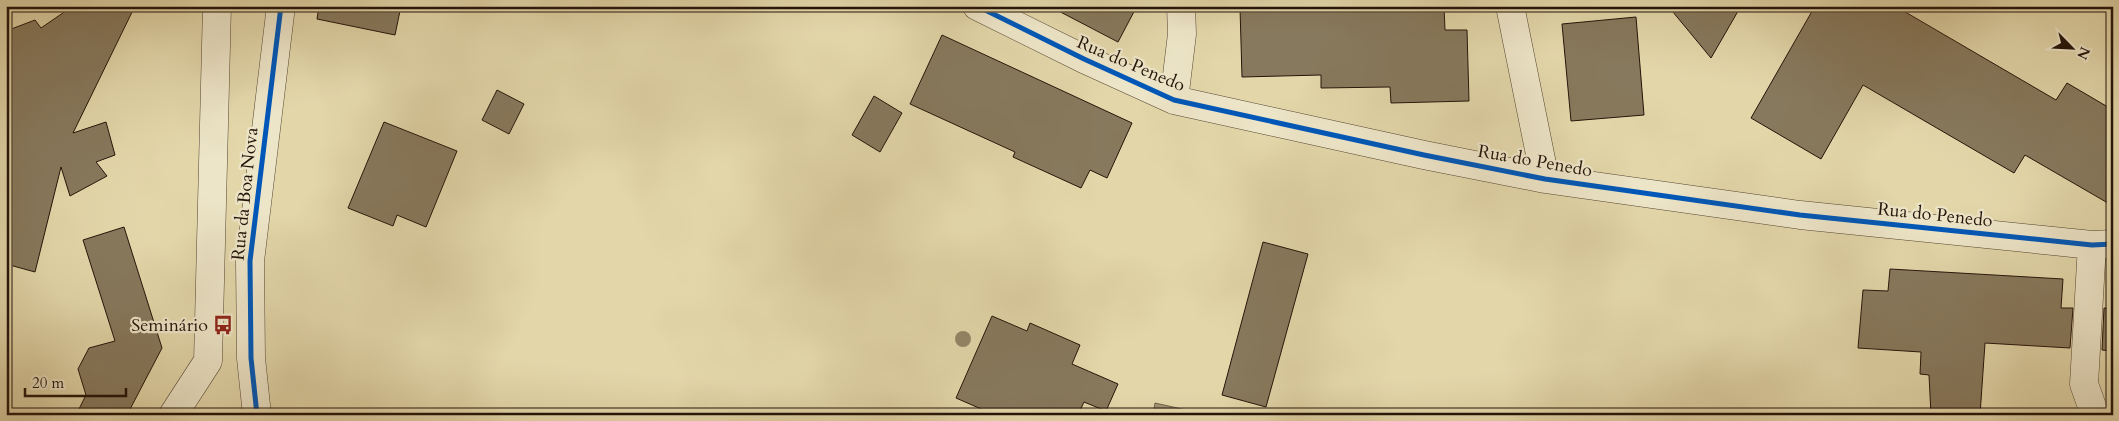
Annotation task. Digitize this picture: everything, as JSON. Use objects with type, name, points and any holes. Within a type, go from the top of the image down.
[{"type":"street","points":[[173,415],[208,361],[217,6]]},
{"type":"street","name":"Rua da Boa Nova","points":[[257,415],[251,358],[250,261],[281,6]]},
{"type":"street","name":"Rua do Penedo","points":[[977,6],[1084,60],[1174,100],[1424,155],[1545,178],[1800,214],[2102,244]]},
{"type":"street","points":[[1174,100],[1182,34],[1181,6]]},
{"type":"street","points":[[1510,6],[1545,178]]},
{"type":"street","points":[[2095,415],[2084,384],[2102,244]]},
{"type":"street","points":[[208,361],[251,358]]},
{"type":"shaded area","points":[[1155,403],[1204,414],[1153,415]]},
{"type":"building","points":[[73,6],[135,6],[73,133],[106,122],[115,155],[96,162],[107,176],[70,196],[61,167],[35,272],[6,264],[6,31],[35,20],[41,28]]},
{"type":"building","points":[[319,6],[401,6],[395,35],[317,19]]},
{"type":"building","points":[[1049,6],[1137,6],[1118,42]]},
{"type":"building","points":[[1444,6],[1445,30],[1467,30],[1469,101],[1391,103],[1390,87],[1321,88],[1321,75],[1242,77],[1240,8]]},
{"type":"building","points":[[1668,6],[1741,6],[1711,58]]},
{"type":"building","points":[[1815,6],[1895,6],[2056,100],[2067,83],[2113,110],[2113,206],[2025,155],[2014,173],[1863,85],[1821,159],[1751,118]]},
{"type":"building","points":[[1636,17],[1644,115],[1571,121],[1562,24]]},
{"type":"building","points":[[942,35],[1132,123],[1107,178],[1090,170],[1081,188],[1013,157],[1015,152],[910,104]]},
{"type":"building","points":[[497,90],[524,104],[509,134],[482,120]]},
{"type":"building","points":[[874,96],[902,113],[880,152],[852,135]]},
{"type":"building","points":[[384,122],[457,151],[426,227],[397,215],[393,226],[348,208]]},
{"type":"building","points":[[124,227],[162,348],[127,415],[76,415],[86,395],[78,369],[89,348],[115,341],[83,240]]},
{"type":"building","points":[[1263,242],[1308,254],[1266,407],[1222,395]]},
{"type":"building","points":[[1890,269],[2063,279],[2061,308],[2073,308],[2070,348],[1985,343],[1980,415],[1931,415],[1929,375],[1920,374],[1921,352],[1858,348],[1863,290],[1888,291]]},
{"type":"building","points":[[2104,308],[2113,309],[2113,351],[2102,350]]},
{"type":"building","points":[[992,316],[1027,331],[1030,323],[1080,345],[1072,364],[1118,384],[1106,411],[1084,402],[1078,415],[995,415],[956,398]]},
{"type":"cycle path","points":[[257,415],[251,358],[250,261],[281,6]]},
{"type":"cycle path","points":[[977,6],[1084,59],[1174,100],[1424,155],[1545,179],[1800,215],[2092,245],[2113,244]]},
{"type":"place","name":"Seminário","points":[[223,325]]}]
